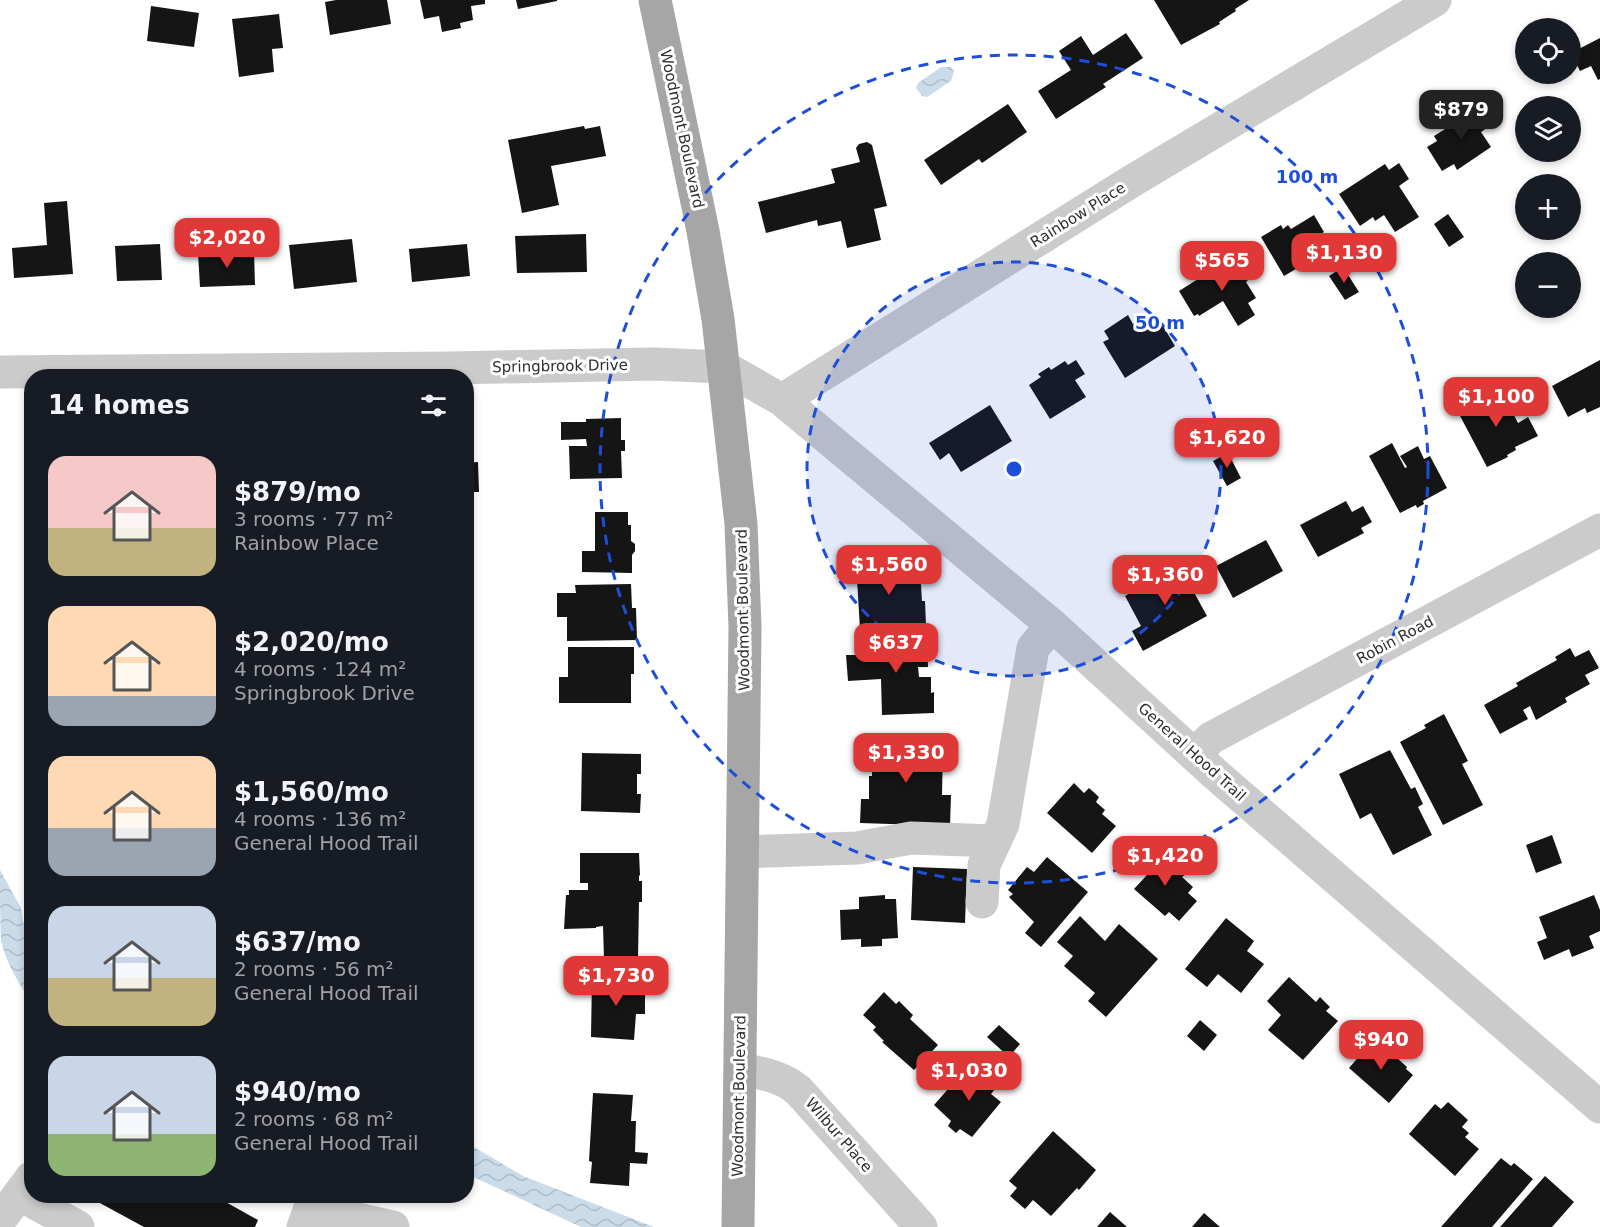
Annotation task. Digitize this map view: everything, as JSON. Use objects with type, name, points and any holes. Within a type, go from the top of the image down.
[{"type":"main road","name":"Woodmont Boulevard","points":[[655,0],[703,231],[718,319],[741,524],[746,627],[738,1227]]},
{"type":"street","name":"Rainbow Place","points":[[782,400],[1132,181],[1435,0]]},
{"type":"street","name":"Springbrook Drive","points":[[338,369],[654,364],[724,367]]},
{"type":"street","points":[[724,367],[782,400]]},
{"type":"street","name":"Springbrook Drive","points":[[0,372],[24,372]]},
{"type":"street","name":"General Hood Trail","points":[[782,400],[1052,625],[1194,755],[1600,1107]]},
{"type":"street","name":"Robin Road","points":[[1194,755],[1210,738],[1600,530]]},
{"type":"street","points":[[982,902],[984,865],[1003,825],[1033,648],[1052,625]]},
{"type":"street","points":[[743,852],[825,851],[857,848],[911,838],[996,841]]},
{"type":"street","name":"Wilbur Place","points":[[740,1069],[774,1076],[798,1090],[921,1227]]},
{"type":"street","points":[[0,1220],[24,1187]]},
{"type":"street","points":[[47,1203],[78,1227]]},
{"type":"street","points":[[303,1227],[310,1208],[393,1227]]},
{"type":"water","points":[[941,67],[951,67],[954,71],[951,81],[927,97],[922,96],[916,88],[918,83]]},
{"type":"water","points":[[0,870],[21,908],[24,926],[24,991],[9,965],[1,940]]},
{"type":"water","points":[[474,1147],[523,1176],[654,1227],[581,1227],[474,1177]]},
{"type":"building","points":[[387,0],[391,24],[330,35],[325,2]]},
{"type":"building","points":[[420,0],[485,0],[485,4],[471,6],[473,20],[460,23],[461,28],[442,32],[439,16],[424,19]]},
{"type":"building","points":[[516,0],[557,0],[557,1],[518,9]]},
{"type":"building","points":[[1154,0],[1249,0],[1219,22],[1220,24],[1181,45]]},
{"type":"building","points":[[151,6],[199,13],[194,47],[147,41]]},
{"type":"building","points":[[279,14],[283,48],[272,49],[274,72],[239,77],[232,19]]},
{"type":"building","points":[[1126,33],[1143,58],[1103,84],[1106,87],[1056,119],[1038,91],[1071,70],[1059,51],[1081,36],[1093,55]]},
{"type":"building","points":[[1600,38],[1600,79],[1598,80],[1591,66],[1581,71],[1581,48]]},
{"type":"building","points":[[1008,104],[1027,132],[982,163],[979,159],[941,185],[924,160]]},
{"type":"building","points":[[1479,107],[1491,125],[1481,132],[1491,147],[1457,170],[1454,164],[1442,171],[1427,147],[1437,141],[1434,136],[1450,126],[1448,122],[1456,117],[1459,121]]},
{"type":"building","points":[[584,126],[585,129],[600,126],[606,156],[551,166],[559,205],[522,213],[508,140]]},
{"type":"building","points":[[867,142],[872,145],[887,206],[874,209],[881,240],[847,248],[841,221],[818,226],[817,220],[766,233],[758,202],[835,183],[831,169],[860,162],[856,148],[859,144]]},
{"type":"building","points":[[1399,163],[1409,179],[1399,186],[1419,217],[1395,232],[1384,215],[1375,221],[1373,217],[1360,226],[1339,194],[1385,164],[1389,170]]},
{"type":"building","points":[[67,201],[73,274],[14,278],[12,248],[47,245],[44,203]]},
{"type":"building","points":[[1448,214],[1464,237],[1449,247],[1434,224]]},
{"type":"building","points":[[1314,215],[1324,232],[1316,237],[1325,252],[1284,276],[1261,237],[1281,225],[1283,229],[1288,225],[1291,229]]},
{"type":"building","points":[[586,234],[587,272],[517,273],[515,236]]},
{"type":"building","points":[[352,239],[357,282],[294,289],[289,245]]},
{"type":"building","points":[[160,244],[162,280],[117,281],[115,246]]},
{"type":"building","points":[[467,244],[470,276],[412,282],[409,249]]},
{"type":"building","points":[[254,251],[255,285],[200,287],[198,253]]},
{"type":"building","points":[[1239,261],[1249,279],[1246,282],[1256,298],[1248,303],[1255,315],[1238,326],[1223,301],[1199,316],[1198,314],[1194,316],[1179,291],[1225,262],[1228,267]]},
{"type":"building","points":[[1343,267],[1359,292],[1345,300],[1329,276]]},
{"type":"building","points":[[1128,315],[1133,324],[1139,321],[1142,325],[1157,316],[1175,346],[1125,378],[1103,342],[1109,339],[1104,331]]},
{"type":"building","points":[[1076,360],[1085,374],[1075,380],[1086,397],[1050,419],[1029,385],[1041,377],[1038,374],[1049,367],[1051,370],[1065,361],[1068,365]]},
{"type":"building","points":[[1600,360],[1600,407],[1587,413],[1585,408],[1568,417],[1552,386]]},
{"type":"building","points":[[1501,390],[1518,423],[1528,417],[1538,436],[1515,447],[1516,450],[1507,455],[1508,457],[1487,467],[1458,412]]},
{"type":"building","points":[[990,405],[1012,441],[961,472],[949,453],[940,460],[929,443]]},
{"type":"building","points":[[621,418],[621,440],[625,440],[625,451],[621,451],[622,478],[570,479],[569,446],[587,446],[586,439],[561,440],[561,422]]},
{"type":"building","points":[[1392,443],[1405,468],[1407,467],[1400,456],[1418,446],[1424,459],[1430,456],[1447,488],[1423,501],[1424,504],[1417,508],[1416,505],[1400,513],[1369,456]]},
{"type":"building","points":[[1228,453],[1241,478],[1227,486],[1213,461]]},
{"type":"building","points":[[474,462],[478,462],[479,492],[474,492]]},
{"type":"building","points":[[1346,501],[1352,512],[1363,506],[1372,522],[1361,528],[1364,533],[1318,557],[1300,525]]},
{"type":"building","points":[[595,512],[628,512],[631,541],[635,544],[635,551],[632,555],[632,573],[582,572],[582,551],[595,551]]},
{"type":"building","points":[[1266,540],[1283,571],[1233,598],[1216,566]]},
{"type":"building","points":[[1174,556],[1207,616],[1143,651],[1132,631],[1141,626],[1125,596],[1163,575],[1157,565]]},
{"type":"building","points":[[898,562],[909,566],[917,574],[921,585],[922,601],[925,601],[926,625],[860,629],[856,563]]},
{"type":"building","points":[[631,584],[632,608],[636,608],[637,640],[567,641],[567,617],[557,617],[557,593],[576,593],[575,585]]},
{"type":"building","points":[[927,637],[928,667],[918,667],[919,677],[931,677],[934,713],[882,715],[881,679],[848,681],[846,655],[864,655],[863,640]]},
{"type":"building","points":[[568,647],[634,647],[631,703],[559,703],[559,677],[568,677]]},
{"type":"building","points":[[1570,648],[1575,657],[1589,650],[1599,668],[1585,675],[1590,684],[1565,698],[1567,702],[1536,720],[1530,706],[1523,710],[1528,719],[1500,734],[1484,705],[1518,686],[1516,683],[1557,660],[1555,657]]},
{"type":"building","points":[[1444,714],[1468,761],[1462,764],[1483,805],[1443,825],[1400,742],[1426,728],[1424,725]]},
{"type":"building","points":[[873,737],[937,738],[937,749],[943,749],[942,795],[951,795],[950,826],[860,823],[861,799],[869,799]]},
{"type":"building","points":[[1390,750],[1411,789],[1415,787],[1423,804],[1418,807],[1432,835],[1393,855],[1371,813],[1360,819],[1339,774]]},
{"type":"building","points":[[582,753],[641,754],[641,774],[637,774],[637,794],[641,794],[640,813],[581,811]]},
{"type":"building","points":[[1074,783],[1084,793],[1089,788],[1099,797],[1096,802],[1105,810],[1102,814],[1116,826],[1092,853],[1047,813]]},
{"type":"building","points":[[1552,835],[1562,863],[1536,873],[1526,845]]},
{"type":"building","points":[[1153,851],[1173,868],[1176,865],[1186,874],[1182,877],[1193,887],[1188,893],[1197,901],[1179,921],[1169,912],[1165,916],[1134,889],[1147,875],[1138,868]]},
{"type":"building","points":[[580,853],[639,853],[642,902],[639,902],[638,958],[604,959],[603,926],[564,929],[566,895],[569,895],[569,890],[588,890],[588,883],[580,883]]},
{"type":"building","points":[[1047,857],[1088,892],[1041,947],[1025,933],[1034,922],[1009,897],[1013,894],[1008,890],[1027,867],[1034,872]]},
{"type":"building","points":[[913,867],[967,869],[965,923],[911,920]]},
{"type":"building","points":[[885,895],[885,899],[896,899],[898,938],[882,939],[882,946],[861,947],[861,939],[841,940],[840,910],[859,909],[859,897]]},
{"type":"building","points":[[1594,895],[1600,910],[1600,931],[1589,936],[1594,948],[1572,957],[1569,949],[1544,960],[1537,942],[1547,938],[1539,917]]},
{"type":"building","points":[[1080,916],[1105,941],[1119,924],[1158,959],[1106,1017],[1088,1001],[1095,993],[1064,966],[1073,956],[1057,942]]},
{"type":"building","points":[[1226,918],[1254,941],[1247,951],[1264,964],[1241,993],[1218,974],[1207,987],[1185,969]]},
{"type":"building","points":[[614,974],[636,975],[636,990],[645,990],[645,1014],[636,1014],[634,1040],[591,1037],[592,977],[614,976]]},
{"type":"building","points":[[1289,977],[1316,1002],[1320,997],[1330,1007],[1326,1011],[1338,1021],[1303,1060],[1268,1030],[1281,1015],[1267,1001]]},
{"type":"building","points":[[884,992],[896,1004],[899,1001],[913,1015],[910,1019],[938,1045],[914,1070],[882,1042],[884,1041],[873,1030],[876,1027],[863,1015]]},
{"type":"building","points":[[1200,1020],[1217,1035],[1204,1051],[1187,1036]]},
{"type":"building","points":[[999,1025],[1020,1044],[1009,1057],[987,1037]]},
{"type":"building","points":[[1375,1038],[1413,1075],[1389,1103],[1349,1068]]},
{"type":"building","points":[[979,1067],[999,1084],[991,1094],[1001,1102],[972,1137],[960,1129],[956,1133],[948,1126],[951,1121],[934,1105],[963,1072],[970,1078]]},
{"type":"building","points":[[593,1093],[633,1095],[631,1121],[636,1121],[635,1152],[648,1153],[647,1164],[630,1163],[629,1186],[590,1183]]},
{"type":"building","points":[[1448,1102],[1468,1120],[1462,1127],[1469,1133],[1465,1137],[1479,1149],[1455,1176],[1409,1134],[1435,1104],[1441,1109]]},
{"type":"building","points":[[1053,1131],[1096,1170],[1079,1190],[1077,1188],[1051,1216],[1033,1200],[1025,1209],[1010,1196],[1017,1188],[1009,1181]]},
{"type":"building","points":[[1501,1158],[1511,1166],[1514,1163],[1533,1179],[1492,1227],[1441,1227]]},
{"type":"building","points":[[1545,1176],[1574,1202],[1552,1227],[1500,1227]]},
{"type":"building","points":[[100,1203],[228,1203],[258,1220],[255,1227],[144,1227]]},
{"type":"building","points":[[1110,1212],[1127,1227],[1097,1227]]},
{"type":"building","points":[[1204,1213],[1220,1227],[1192,1227]]}]
